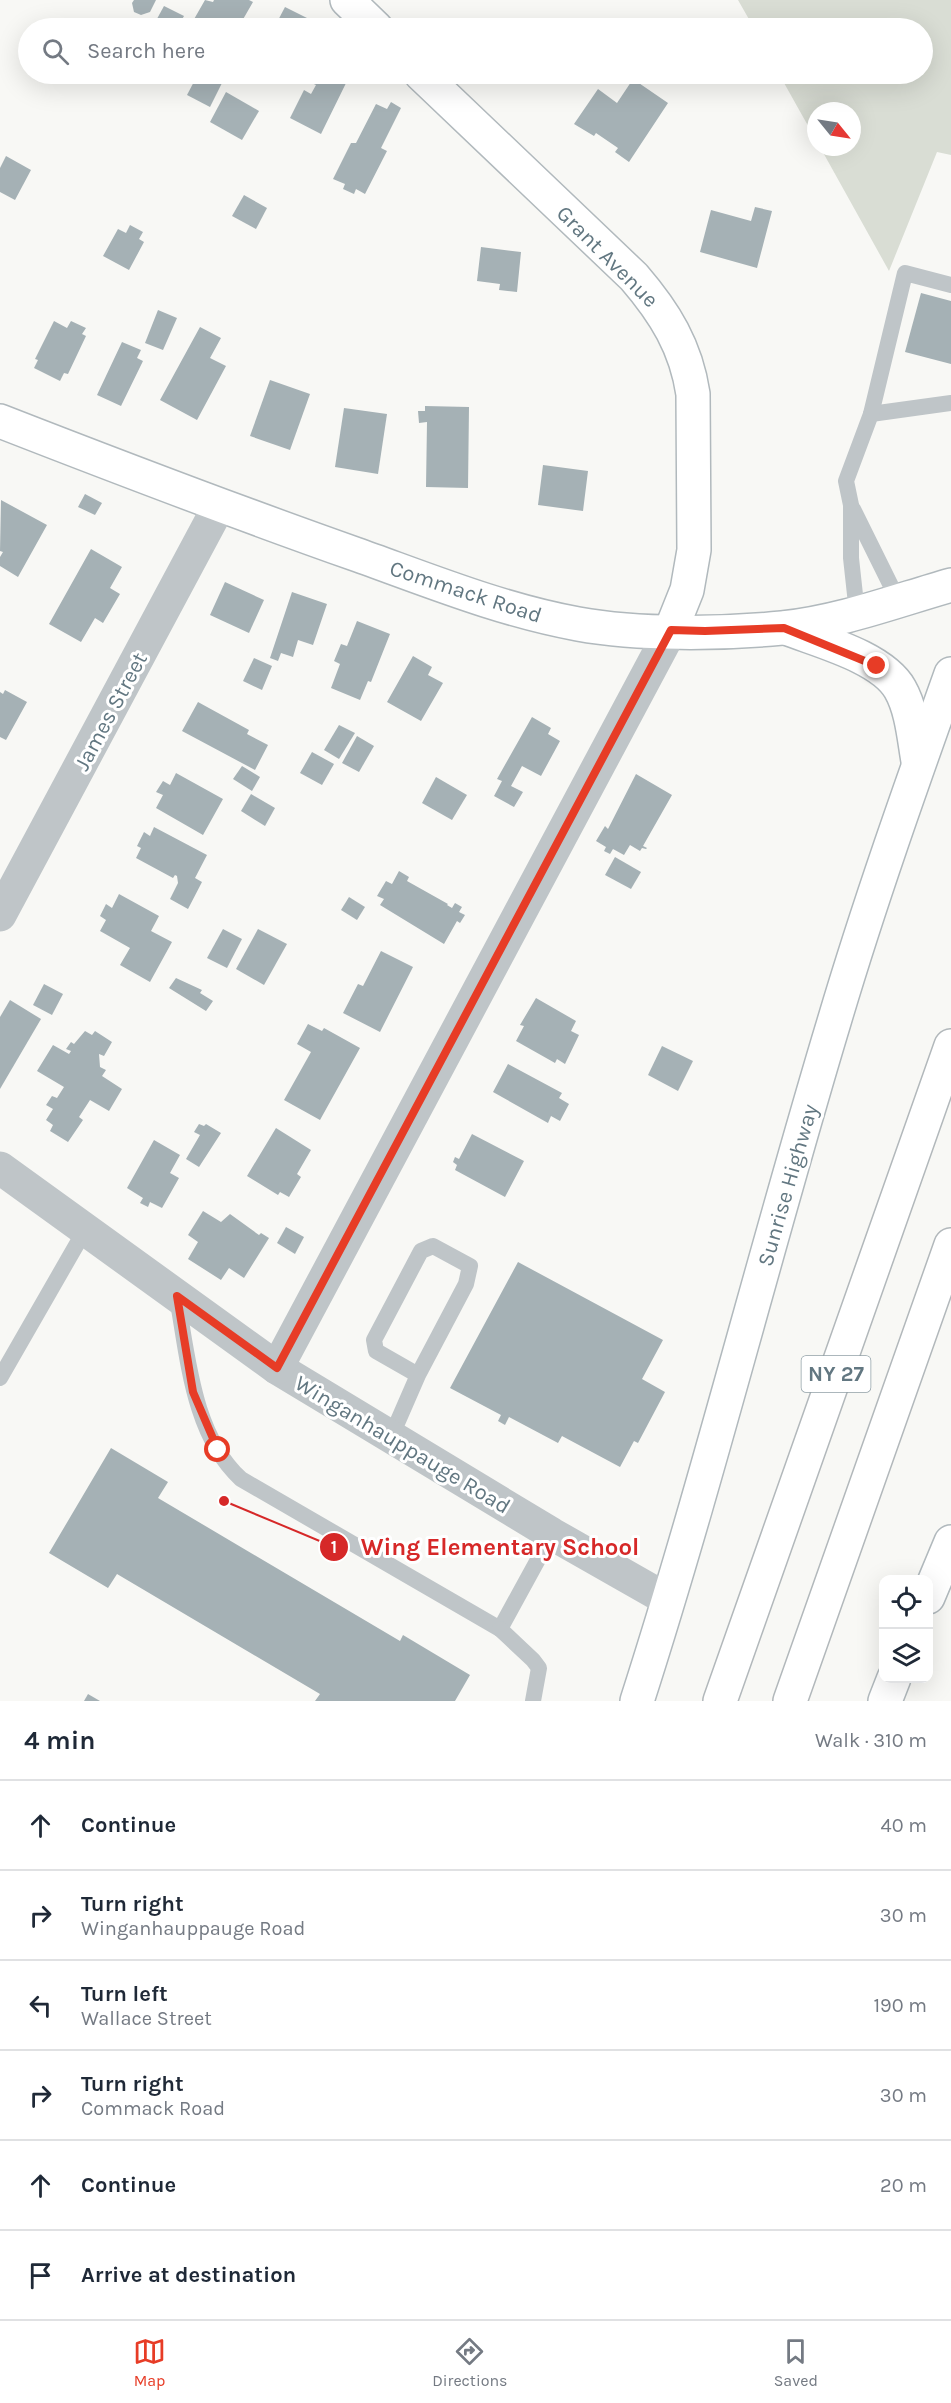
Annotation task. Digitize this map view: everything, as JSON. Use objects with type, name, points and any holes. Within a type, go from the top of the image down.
[{"type":"main road","points":[[347,0],[366,18]]},
{"type":"main road","name":"Grant Avenue","points":[[431,84],[634,277],[664,313],[675,332],[690,372],[693,393],[694,550],[687,591],[671,630]]},
{"type":"main road","name":"Commack Road","points":[[0,421],[219,506],[468,594],[545,617],[580,624],[705,631],[784,628],[828,621],[951,585]]},
{"type":"main road","points":[[784,628],[868,661],[886,673],[898,685],[909,711],[919,764]]},
{"type":"main road","name":"Sunrise Highway","points":[[636,1701],[668,1600],[834,1021],[951,674]]},
{"type":"main road","name":"NY 27","points":[[720,1701],[951,1046]]},
{"type":"main road","name":"NY 27","points":[[790,1701],[951,1245]]},
{"type":"main road","points":[[933,1585],[951,1542]]},
{"type":"main road","points":[[885,1701],[892,1683]]},
{"type":"street","name":"James Street","points":[[0,915],[219,506]]},
{"type":"street","points":[[277,1368],[671,630]]},
{"type":"street","name":"Winganhauppauge Road","points":[[0,1168],[277,1368],[552,1534],[668,1600]]},
{"type":"lane","points":[[857,613],[850,558],[851,505],[846,481],[872,414],[905,273],[951,285]]},
{"type":"lane","points":[[872,414],[951,403]]},
{"type":"lane","points":[[851,505],[898,600]]},
{"type":"lane","points":[[0,1378],[85,1230]]},
{"type":"lane","points":[[391,1437],[418,1375],[466,1284],[470,1266],[433,1246],[421,1251],[374,1340],[376,1350],[418,1375]]},
{"type":"lane","points":[[177,1296],[193,1392],[218,1450],[228,1466],[242,1479],[500,1629],[539,1668],[533,1701]]},
{"type":"lane","points":[[500,1629],[552,1534]]},
{"type":"shaded area","points":[[738,0],[951,0],[951,155],[937,152],[889,271],[825,156],[861,156],[861,102],[807,102],[807,124],[785,84],[933,84],[933,18],[748,18]]},
{"type":"building","points":[[134,0],[156,0],[150,12],[141,15],[134,12],[132,3]]},
{"type":"building","points":[[205,0],[213,2],[214,0],[249,0],[253,2],[244,18],[195,18]]},
{"type":"building","points":[[164,6],[184,16],[183,18],[157,18]]},
{"type":"building","points":[[285,7],[307,18],[279,18]]},
{"type":"building","points":[[193,84],[222,84],[210,107],[187,95]]},
{"type":"building","points":[[314,84],[346,84],[321,134],[290,118],[304,90],[311,94],[316,85]]},
{"type":"building","points":[[630,84],[640,84],[668,103],[629,162],[615,152],[618,148],[596,133],[594,136],[574,124],[598,89],[617,103]]},
{"type":"building","points":[[226,92],[259,111],[242,140],[210,122]]},
{"type":"building","points":[[391,102],[401,108],[381,148],[387,151],[365,194],[356,189],[354,194],[343,189],[345,184],[333,179],[351,143],[356,143],[376,104],[387,109]]},
{"type":"building","points":[[6,156],[31,170],[15,200],[0,192],[0,168]]},
{"type":"building","points":[[244,195],[267,208],[256,229],[232,216]]},
{"type":"building","points":[[755,207],[772,211],[757,268],[700,252],[711,210],[751,221]]},
{"type":"building","points":[[130,225],[143,232],[139,239],[144,242],[129,270],[103,256],[118,229],[126,233]]},
{"type":"building","points":[[481,247],[521,252],[517,292],[499,290],[500,284],[477,281]]},
{"type":"building","points":[[921,293],[951,301],[951,364],[905,352]]},
{"type":"building","points":[[158,310],[177,318],[163,350],[145,343]]},
{"type":"building","points":[[54,321],[67,328],[71,321],[86,328],[82,334],[86,336],[68,374],[64,373],[60,381],[34,368],[38,360],[35,359]]},
{"type":"building","points":[[200,327],[221,338],[210,358],[226,366],[197,420],[160,400]]},
{"type":"building","points":[[122,342],[141,350],[137,358],[143,361],[121,406],[97,395]]},
{"type":"building","points":[[270,380],[310,394],[290,450],[250,436]]},
{"type":"building","points":[[425,406],[469,407],[468,488],[426,487],[427,422],[419,423],[418,411],[425,411]]},
{"type":"building","points":[[344,408],[387,414],[378,474],[335,467]]},
{"type":"building","points":[[543,465],[588,471],[583,511],[538,505]]},
{"type":"building","points":[[85,494],[102,503],[95,515],[78,507]]},
{"type":"building","points":[[1,500],[47,525],[18,577],[0,566],[0,557],[3,552],[0,551]]},
{"type":"building","points":[[91,549],[122,567],[110,588],[120,594],[103,623],[95,618],[81,642],[49,624]]},
{"type":"building","points":[[225,582],[264,600],[249,633],[210,615]]},
{"type":"building","points":[[292,592],[327,604],[313,645],[298,640],[293,657],[281,653],[278,661],[270,658]]},
{"type":"building","points":[[357,621],[390,634],[371,682],[368,681],[360,700],[331,688],[340,664],[334,661],[341,644],[347,646]]},
{"type":"building","points":[[413,656],[432,667],[428,675],[443,683],[421,721],[387,702]]},
{"type":"building","points":[[254,658],[272,666],[262,690],[243,681]]},
{"type":"building","points":[[5,690],[27,702],[6,740],[0,737],[0,692],[3,694]]},
{"type":"building","points":[[198,702],[249,730],[247,734],[268,745],[255,770],[182,731]]},
{"type":"building","points":[[532,717],[551,728],[548,734],[560,741],[541,776],[522,766],[511,786],[523,792],[514,807],[494,796],[502,781],[497,779]]},
{"type":"building","points":[[339,725],[355,733],[339,759],[324,750]]},
{"type":"building","points":[[357,736],[374,746],[359,772],[342,763]]},
{"type":"building","points":[[312,752],[334,764],[322,785],[300,773]]},
{"type":"building","points":[[242,766],[260,777],[252,791],[233,779]]},
{"type":"building","points":[[176,773],[223,799],[203,835],[156,808],[163,795],[156,792],[163,781],[170,785]]},
{"type":"building","points":[[636,774],[672,795],[643,846],[646,849],[642,848],[640,851],[630,845],[624,855],[613,849],[610,854],[604,851],[606,847],[596,841],[605,826],[608,829]]},
{"type":"building","points":[[436,777],[467,795],[452,820],[422,803]]},
{"type":"building","points":[[251,794],[275,808],[265,826],[241,811]]},
{"type":"building","points":[[154,827],[207,855],[195,878],[202,882],[188,909],[170,899],[178,883],[177,876],[173,878],[136,858],[141,848],[137,846],[144,832],[150,836]]},
{"type":"building","points":[[615,857],[641,872],[631,889],[605,875]]},
{"type":"building","points":[[399,871],[409,877],[407,881],[452,908],[455,903],[462,907],[459,912],[465,915],[460,923],[457,921],[444,944],[380,905],[384,899],[377,896],[386,881],[392,884]]},
{"type":"building","points":[[119,894],[159,916],[151,931],[172,942],[150,982],[120,965],[130,948],[100,931],[106,920],[100,916],[106,904],[112,908]]},
{"type":"building","points":[[349,897],[365,907],[357,920],[341,910]]},
{"type":"building","points":[[223,929],[242,939],[227,968],[207,958]]},
{"type":"building","points":[[258,929],[287,944],[264,985],[236,969]]},
{"type":"building","points":[[381,951],[413,967],[380,1032],[343,1013],[358,984],[363,986]]},
{"type":"building","points":[[176,978],[202,990],[200,993],[213,1001],[206,1011],[169,988]]},
{"type":"building","points":[[44,984],[63,994],[52,1015],[33,1005]]},
{"type":"building","points":[[536,998],[576,1021],[571,1031],[579,1035],[565,1064],[557,1059],[555,1063],[516,1041],[524,1026],[520,1025]]},
{"type":"building","points":[[10,1000],[41,1019],[0,1089],[0,1017]]},
{"type":"building","points":[[308,1024],[322,1031],[324,1028],[360,1048],[320,1120],[284,1100],[311,1052],[297,1044]]},
{"type":"building","points":[[85,1031],[92,1035],[95,1031],[112,1042],[104,1056],[99,1054],[100,1067],[106,1070],[102,1076],[122,1089],[109,1111],[90,1100],[79,1117],[83,1120],[68,1142],[50,1131],[53,1125],[46,1120],[53,1109],[46,1105],[52,1096],[57,1098],[64,1087],[37,1071],[53,1045],[69,1054],[71,1051],[66,1049],[71,1042],[74,1044]]},
{"type":"building","points":[[662,1046],[693,1061],[678,1091],[648,1075]]},
{"type":"building","points":[[508,1064],[562,1093],[559,1098],[569,1104],[560,1121],[551,1116],[548,1123],[493,1092]]},
{"type":"building","points":[[199,1124],[204,1126],[206,1124],[221,1133],[199,1167],[186,1159],[200,1135],[194,1132]]},
{"type":"building","points":[[276,1128],[311,1150],[297,1174],[301,1177],[289,1197],[280,1192],[278,1195],[247,1176]]},
{"type":"building","points":[[472,1134],[524,1161],[505,1197],[455,1170],[457,1165],[453,1162],[455,1157],[459,1159]]},
{"type":"building","points":[[154,1140],[180,1155],[170,1173],[179,1178],[162,1208],[150,1202],[148,1207],[140,1203],[143,1198],[127,1188]]},
{"type":"building","points":[[203,1211],[221,1222],[230,1214],[259,1235],[261,1233],[269,1238],[244,1278],[229,1268],[221,1280],[188,1259],[198,1242],[188,1235]]},
{"type":"building","points":[[286,1227],[304,1237],[295,1254],[277,1243]]},
{"type":"building","points":[[518,1262],[663,1340],[642,1379],[665,1392],[638,1443],[634,1441],[620,1467],[562,1436],[558,1443],[509,1417],[505,1425],[498,1421],[501,1415],[450,1388]]},
{"type":"building","points":[[111,1448],[168,1482],[158,1498],[400,1641],[403,1635],[470,1675],[455,1701],[315,1701],[320,1694],[117,1574],[108,1588],[49,1553]]},
{"type":"building","points":[[88,1694],[100,1701],[84,1701]]},
{"type":"place","name":"Wing Elementary School","points":[[224,1501]]},
{"type":"route","points":[[218,1450],[193,1392],[177,1296],[277,1368],[671,630],[784,628],[877,666]]}]
